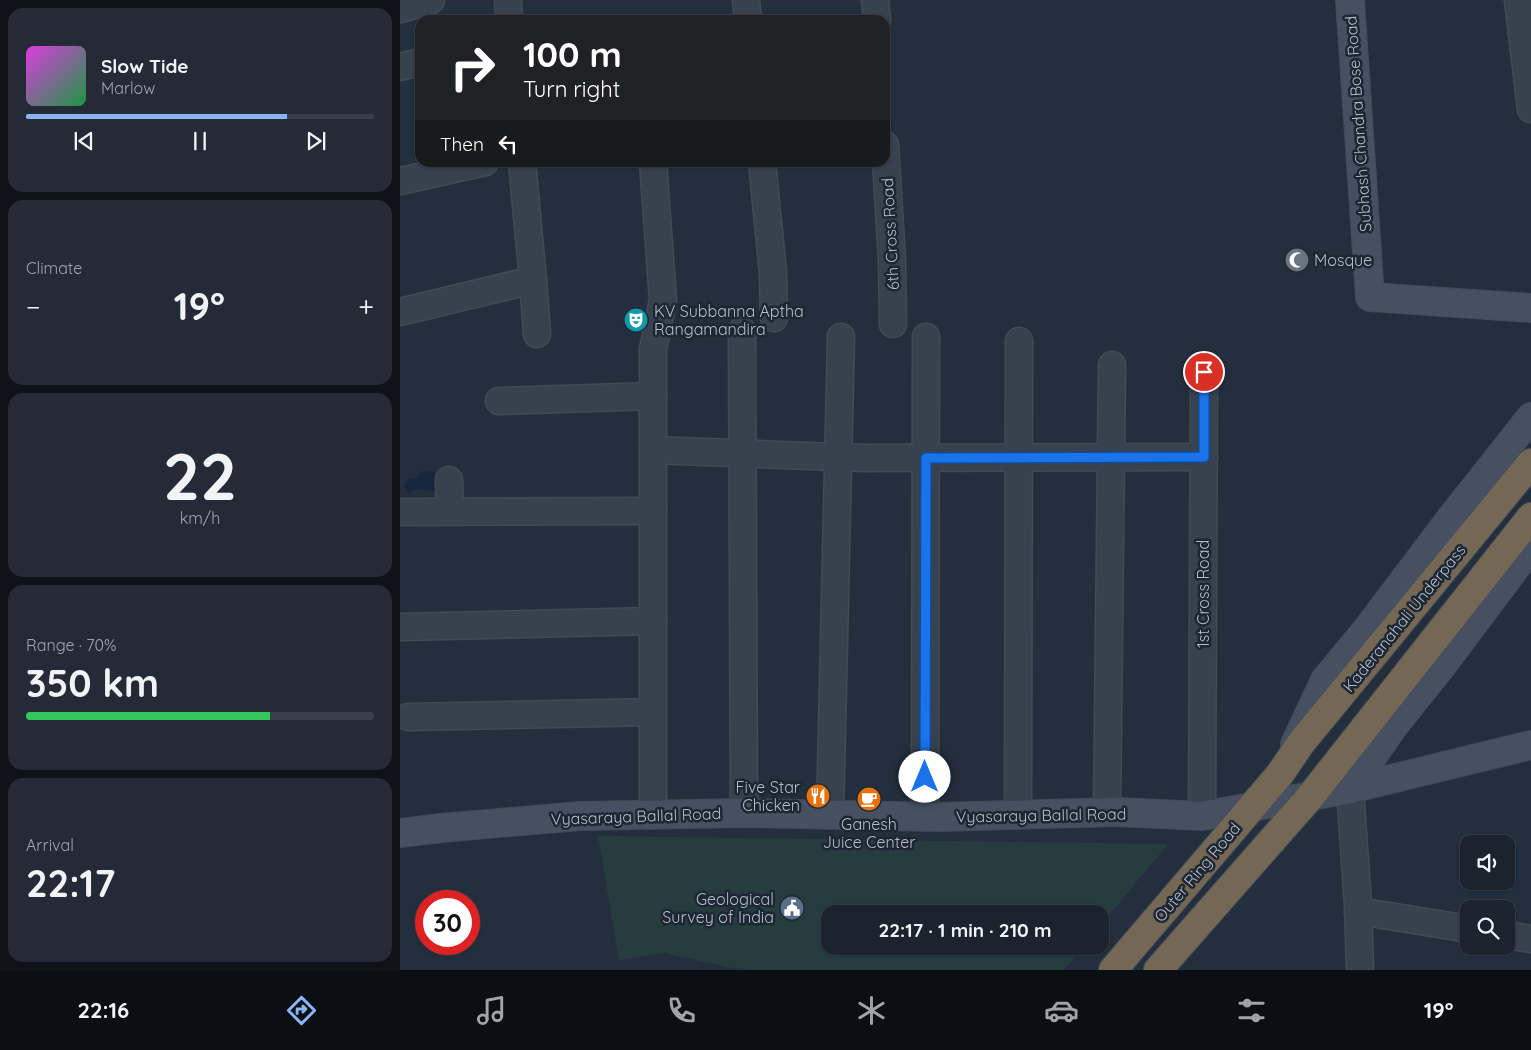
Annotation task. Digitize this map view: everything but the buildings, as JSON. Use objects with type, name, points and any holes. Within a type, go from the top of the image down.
[{"type":"highway","name":"Kaderanahali Underpass","points":[[1280,774],[1307,736],[1531,463]]},
{"type":"highway","points":[[1158,970],[1310,797],[1531,517]]},
{"type":"highway","name":"Outer Ring Road","points":[[1113,970],[1280,774]]},
{"type":"street","points":[[400,9],[430,0]]},
{"type":"street","points":[[508,0],[509,15]]},
{"type":"street","points":[[746,0],[748,15]]},
{"type":"street","points":[[875,0],[876,15]]},
{"type":"street","name":"Subhash Chandra Bose Road","points":[[1350,0],[1370,297],[1531,308]]},
{"type":"street","points":[[1518,0],[1531,108]]},
{"type":"street","points":[[400,67],[415,63]]},
{"type":"street","points":[[400,181],[463,167]]},
{"type":"street","points":[[522,167],[537,334]]},
{"type":"street","points":[[653,167],[663,300],[653,349],[653,815]]},
{"type":"street","points":[[762,167],[773,273],[774,318]]},
{"type":"street","name":"6th Cross Road","points":[[886,167],[892,260],[893,324]]},
{"type":"street","points":[[400,312],[533,280]]},
{"type":"street","points":[[742,331],[744,813]]},
{"type":"street","points":[[830,814],[841,337]]},
{"type":"street","points":[[925,817],[926,337]]},
{"type":"street","points":[[1018,815],[1019,341]]},
{"type":"street","points":[[1107,812],[1112,365]]},
{"type":"street","name":"1st Cross Road","points":[[1202,816],[1204,372]]},
{"type":"street","points":[[499,400],[653,396]]},
{"type":"street","points":[[1280,774],[1325,680],[1368,628],[1450,518],[1531,417]]},
{"type":"street","points":[[653,450],[838,458],[1204,457]]},
{"type":"street","points":[[449,480],[450,512]]},
{"type":"street","points":[[400,512],[653,511]]},
{"type":"street","points":[[1360,970],[1350,789],[1393,727],[1441,668],[1531,547]]},
{"type":"street","points":[[401,626],[653,621]]},
{"type":"street","points":[[408,717],[653,712]]},
{"type":"street","name":"Vyasaraya Ballal Road","points":[[400,834],[441,828],[580,816],[744,813],[925,817],[1107,812],[1202,816],[1350,789],[1531,746]]},
{"type":"street","points":[[1358,911],[1460,928]]},
{"type":"street","points":[[1515,936],[1531,939]]},
{"type":"green space","name":"Geological Survey of India","points":[[598,836],[1168,844],[1109,915],[1109,905],[821,905],[821,955],[1076,955],[1064,970],[751,970],[732,968],[664,953],[619,960]]},
{"type":"water","points":[[420,472],[434,472],[438,477],[437,488],[431,491],[420,489],[408,492],[404,486],[405,483],[410,478],[417,478]]},
{"type":"place","name":"Mosque","points":[[1297,260]]},
{"type":"place","name":"KV Subbanna Aptha Rangamandira","points":[[636,320]]},
{"type":"place","name":"Five Star Chicken","points":[[818,796]]},
{"type":"place","name":"Ganesh Juice Center","points":[[869,799]]},
{"type":"place","name":"Geological Survey of India","points":[[792,908]]},
{"type":"route","points":[[925,777],[926,458],[1204,457],[1204,372]]}]
